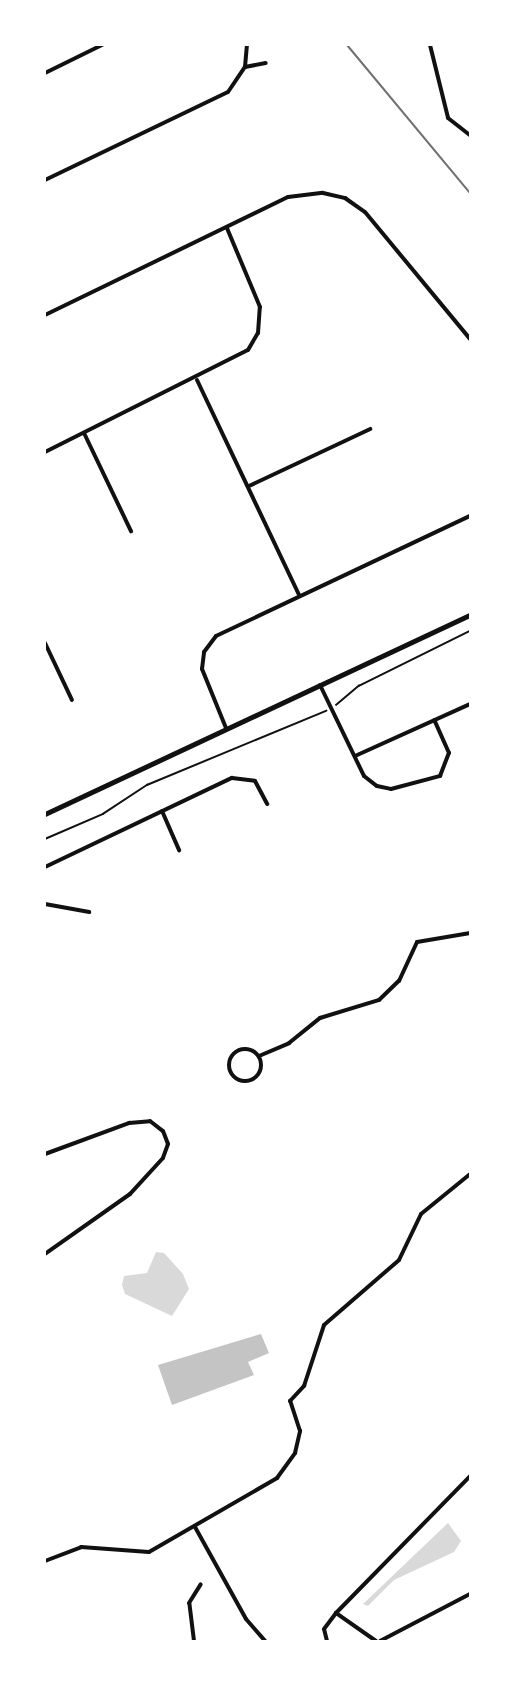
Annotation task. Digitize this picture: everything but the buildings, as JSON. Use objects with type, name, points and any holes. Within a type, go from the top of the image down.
[{"type":"main road","points":[[45,814],[470,615]]},
{"type":"street","points":[[45,73],[102,45]]},
{"type":"street","points":[[45,180],[228,92],[245,67],[247,45]]},
{"type":"street","points":[[430,45],[448,118],[470,135]]},
{"type":"street","points":[[245,67],[266,63]]},
{"type":"street","points":[[45,315],[288,197],[311,193],[345,198],[365,212],[470,339]]},
{"type":"street","points":[[45,452],[197,380],[238,358],[258,333],[256,293],[226,228]]},
{"type":"street","points":[[197,380],[299,595]]},
{"type":"street","points":[[249,486],[370,429]]},
{"type":"street","points":[[84,434],[131,531]]},
{"type":"street","points":[[226,728],[202,669],[204,652],[223,631],[470,516]]},
{"type":"street","points":[[45,642],[72,700]]},
{"type":"street","points":[[320,685],[364,776],[391,789],[440,776],[449,753],[434,720]]},
{"type":"street","points":[[355,756],[470,704]]},
{"type":"street","points":[[45,867],[240,776],[255,781],[267,804]]},
{"type":"street","points":[[162,811],[179,850]]},
{"type":"street","points":[[45,904],[89,912]]},
{"type":"street","points":[[259,1056],[289,1043],[320,1018],[379,1000],[399,981],[417,942],[470,933]]},
{"type":"street","points":[[246,1048],[259,1056],[261,1067],[252,1080],[231,1075],[228,1064],[236,1051],[246,1048]]},
{"type":"street","points":[[45,1154],[129,1124],[150,1121],[163,1131],[168,1144],[153,1169],[78,1235],[45,1254]]},
{"type":"street","points":[[45,1561],[81,1547],[144,1554],[260,1491],[284,1470],[300,1431],[290,1401],[304,1386],[324,1325],[399,1260],[421,1214],[470,1174]]},
{"type":"street","points":[[327,1641],[324,1629],[336,1613],[470,1476]]},
{"type":"street","points":[[195,1527],[246,1619],[265,1641]]},
{"type":"street","points":[[194,1641],[189,1603],[201,1584]]},
{"type":"street","points":[[336,1613],[378,1641],[470,1594]]},
{"type":"path","points":[[45,839],[103,814],[147,785],[165,782],[331,708],[359,686],[470,631]]},
{"type":"shaded area","points":[[156,1252],[164,1253],[183,1274],[189,1289],[172,1316],[125,1294],[122,1285],[124,1276],[147,1273]]},
{"type":"shaded area","points":[[448,1523],[461,1541],[454,1552],[394,1580],[368,1606],[363,1604]]},
{"type":"railway","points":[[347,45],[470,193]]}]
